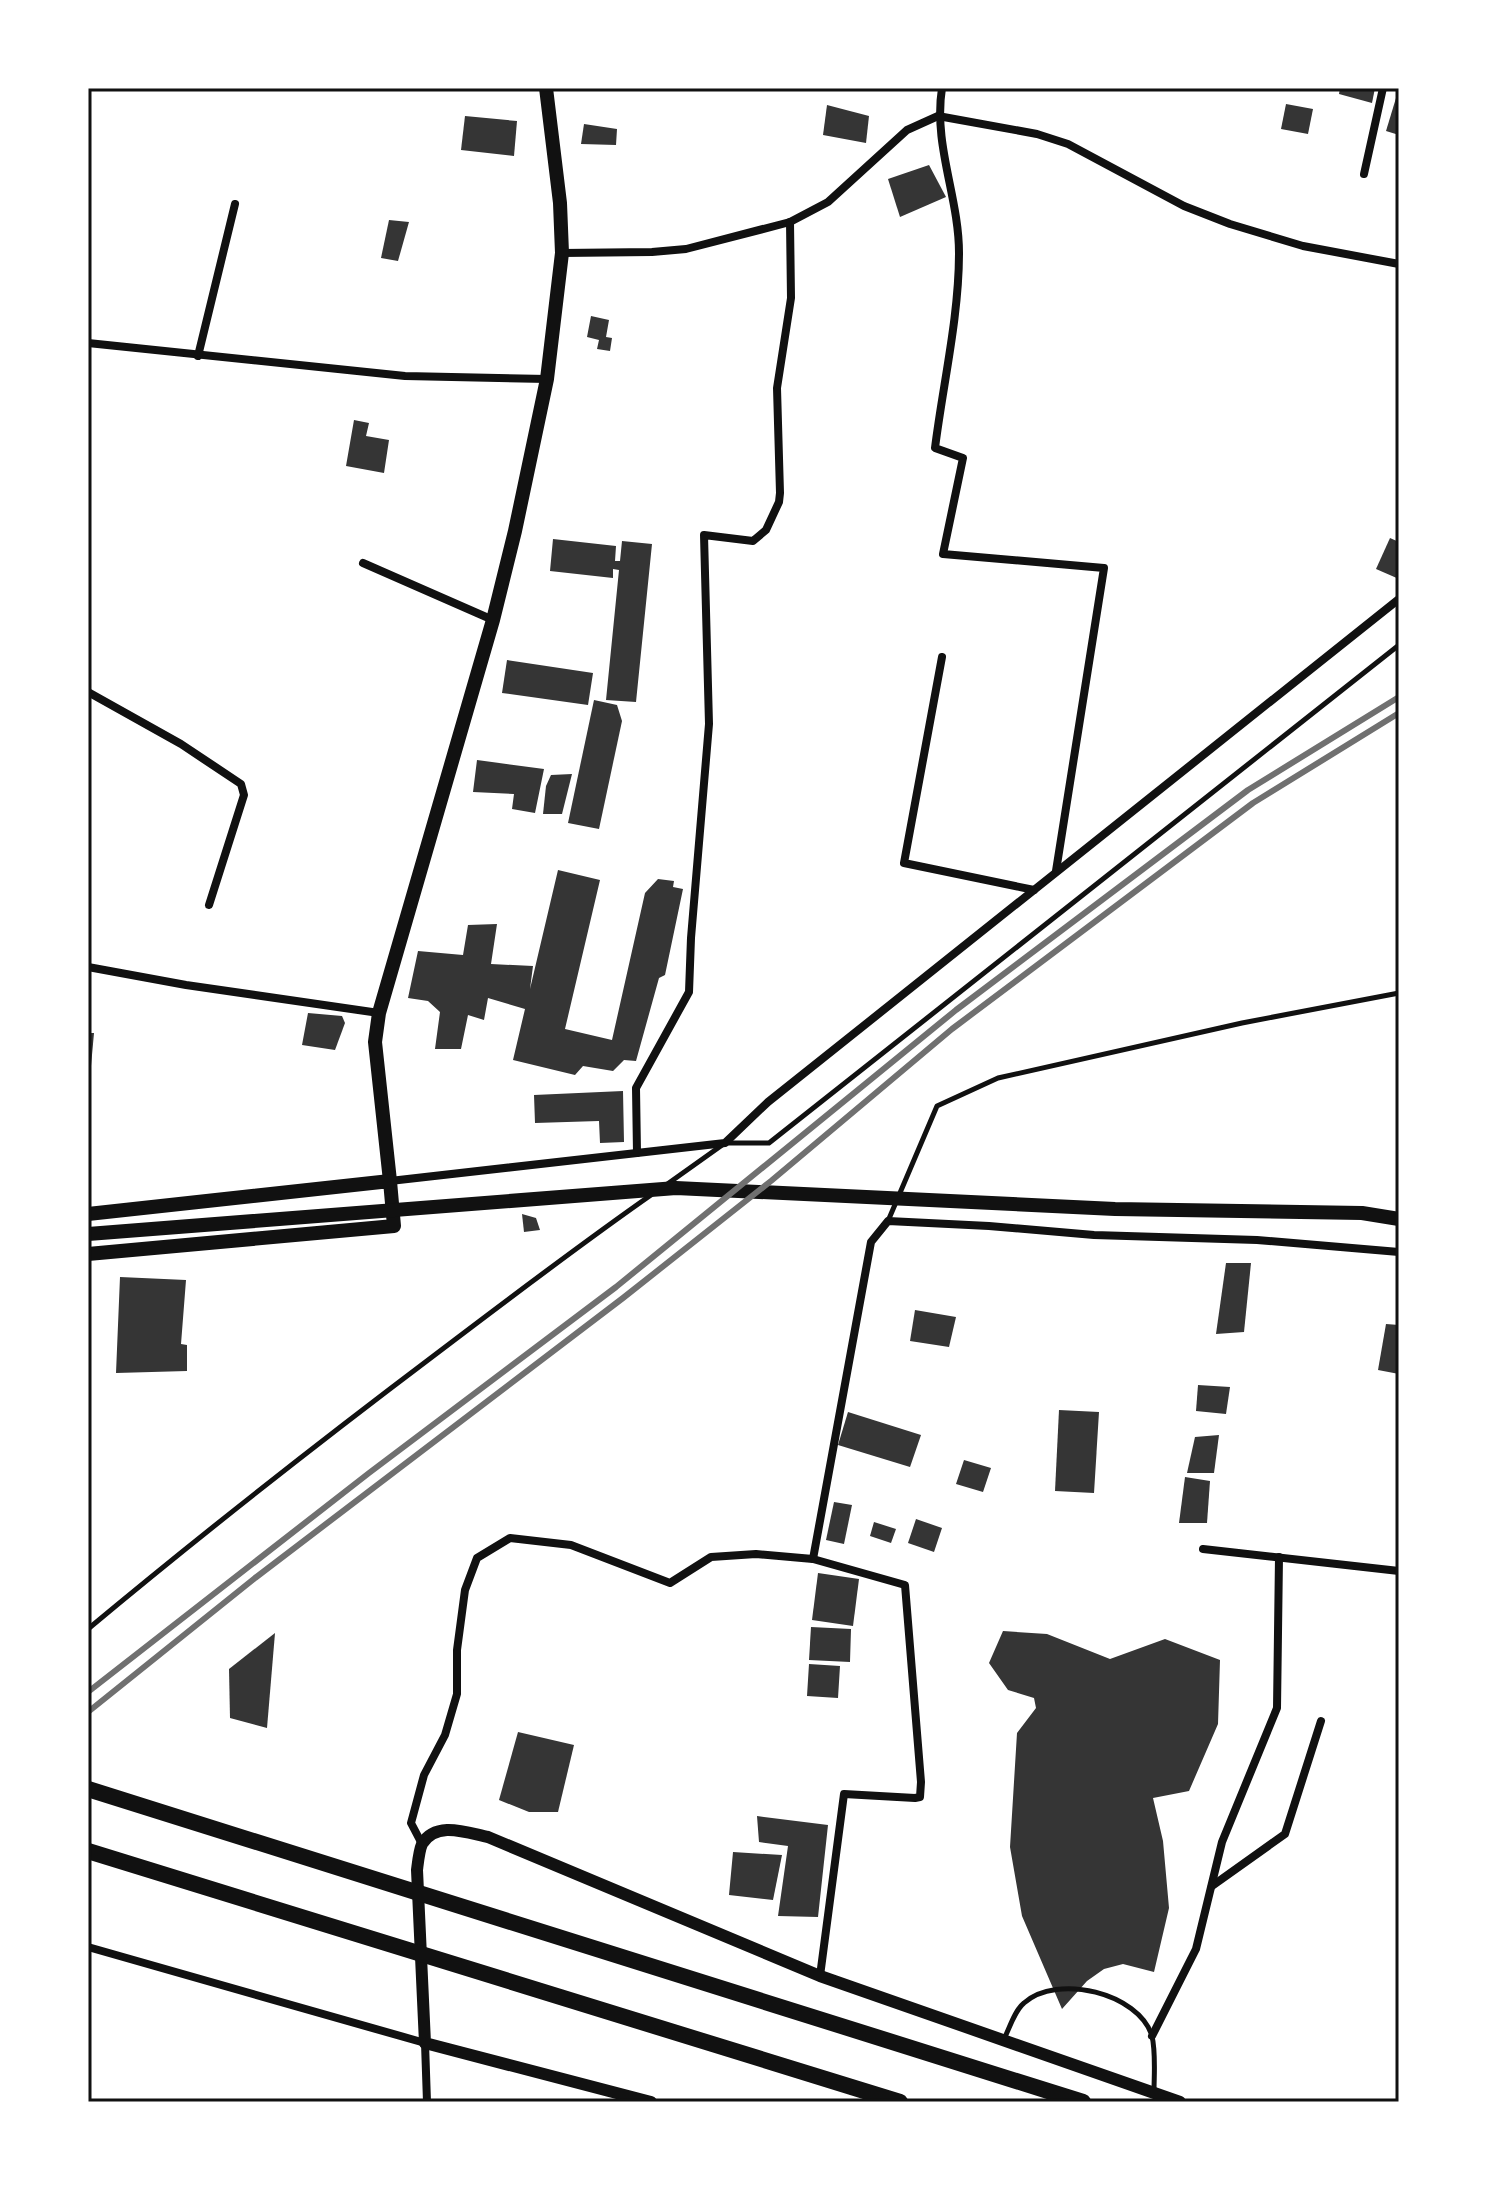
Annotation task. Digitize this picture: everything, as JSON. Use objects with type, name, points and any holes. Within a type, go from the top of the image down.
[{"type":"highway","points":[[88,1789],[1083,2102]]},
{"type":"highway","points":[[88,1851],[900,2102]]},
{"type":"main road","points":[[88,1254],[394,1226],[375,1042],[379,1013],[493,620],[547,379],[562,253],[560,203],[546,88]]},
{"type":"main road","points":[[88,1214],[390,1181]]},
{"type":"main road","points":[[88,1234],[676,1188],[1115,1209],[1362,1213],[1399,1219]]},
{"type":"street","points":[[942,88],[938,116],[959,250],[954,324],[935,448],[963,458],[943,554],[1104,568],[1055,872]]},
{"type":"street","points":[[1364,174],[1383,88]]},
{"type":"street","points":[[562,253],[686,249],[790,222],[828,202],[907,130],[938,116],[1037,134],[1068,144],[1184,206],[1230,224],[1303,246],[1399,264]]},
{"type":"street","points":[[198,356],[235,204]]},
{"type":"street","points":[[637,1153],[636,1088],[689,992],[709,724],[704,535],[753,541],[766,530],[779,502],[777,388],[791,298],[790,222]]},
{"type":"street","points":[[88,343],[405,376],[547,379]]},
{"type":"street","points":[[363,563],[493,620]]},
{"type":"street","points":[[390,1181],[725,1143],[768,1102],[1399,599]]},
{"type":"street","points":[[942,657],[904,863],[1034,890]]},
{"type":"street","points":[[88,692],[181,744],[241,784],[244,795],[209,905]]},
{"type":"street","points":[[88,967],[186,985],[379,1013]]},
{"type":"street","points":[[813,1559],[871,1242],[888,1221],[1094,1235],[1257,1240],[1399,1252]]},
{"type":"street","points":[[422,1844],[411,1823],[424,1775],[445,1735],[457,1694],[457,1650],[465,1590],[477,1558],[510,1538],[571,1545],[670,1583],[711,1557],[756,1554],[813,1559],[905,1585],[920,1797],[844,1794],[820,1976]]},
{"type":"street","points":[[1203,1549],[1399,1571]]},
{"type":"street","points":[[1152,2036],[1196,1949],[1222,1842],[1277,1708],[1279,1557]]},
{"type":"street","points":[[1212,1887],[1285,1834],[1321,1721]]},
{"type":"street","points":[[427,2102],[417,1870],[422,1844],[434,1833],[450,1829],[488,1837],[820,1976],[1180,2102]]},
{"type":"street","points":[[90,1949],[425,2043],[651,2102]]},
{"type":"lane","points":[[88,1629],[182,1550],[593,1235],[725,1143],[769,1143],[1399,645]]},
{"type":"lane","points":[[888,1221],[937,1106],[998,1078],[1242,1023],[1399,993]]},
{"type":"lane","points":[[1003,2041],[1022,2004],[1041,1992],[1062,1987],[1088,1989],[1139,2015],[1152,2036],[1154,2093]]},
{"type":"building","points":[[1340,88],[1375,88],[1372,103],[1339,94]]},
{"type":"building","points":[[1396,98],[1399,99],[1399,135],[1386,131]]},
{"type":"building","points":[[1286,104],[1313,109],[1308,134],[1281,129]]},
{"type":"building","points":[[827,105],[869,116],[866,143],[823,135]]},
{"type":"building","points":[[465,116],[517,121],[514,156],[461,150]]},
{"type":"building","points":[[584,124],[617,129],[616,145],[581,144]]},
{"type":"building","points":[[929,165],[946,197],[900,217],[888,179]]},
{"type":"building","points":[[389,220],[409,222],[398,261],[381,258]]},
{"type":"building","points":[[591,316],[609,320],[606,337],[612,338],[610,351],[597,349],[599,340],[587,337]]},
{"type":"building","points":[[354,420],[369,423],[366,436],[389,440],[384,473],[346,466]]},
{"type":"building","points":[[1390,538],[1399,542],[1399,579],[1376,569]]},
{"type":"building","points":[[553,539],[616,546],[615,561],[620,561],[622,541],[652,544],[636,702],[606,700],[619,570],[613,569],[613,578],[550,571]]},
{"type":"building","points":[[507,660],[593,673],[588,705],[502,693]]},
{"type":"building","points":[[594,700],[617,705],[622,721],[599,829],[568,823]]},
{"type":"building","points":[[477,760],[544,769],[535,813],[512,809],[514,794],[473,792]]},
{"type":"building","points":[[572,774],[562,814],[543,814],[546,786],[551,775]]},
{"type":"building","points":[[558,870],[600,880],[565,1029],[612,1040],[645,893],[658,879],[674,881],[673,887],[683,889],[665,975],[659,978],[636,1061],[624,1060],[613,1071],[583,1066],[575,1075],[513,1060],[525,1009],[488,998],[484,1020],[468,1015],[461,1049],[435,1049],[440,1012],[428,1001],[408,998],[418,951],[463,955],[468,925],[497,924],[491,964],[533,966],[530,989]]},
{"type":"building","points":[[308,1013],[342,1016],[345,1023],[335,1050],[302,1045]]},
{"type":"building","points":[[88,1033],[94,1033],[90,1077],[88,1077]]},
{"type":"building","points":[[623,1091],[624,1142],[600,1143],[599,1121],[535,1123],[534,1095]]},
{"type":"building","points":[[522,1214],[536,1218],[540,1230],[524,1232]]},
{"type":"building","points":[[1226,1263],[1251,1263],[1244,1332],[1216,1334]]},
{"type":"building","points":[[120,1277],[186,1280],[181,1344],[187,1345],[187,1371],[116,1373]]},
{"type":"building","points":[[915,1310],[956,1317],[949,1347],[910,1341]]},
{"type":"building","points":[[1386,1324],[1399,1325],[1399,1374],[1378,1370]]},
{"type":"building","points":[[1198,1385],[1230,1387],[1226,1414],[1196,1411]]},
{"type":"building","points":[[1059,1410],[1099,1412],[1094,1493],[1055,1491]]},
{"type":"building","points":[[848,1412],[921,1435],[910,1467],[838,1445]]},
{"type":"building","points":[[1219,1435],[1214,1473],[1187,1473],[1195,1437]]},
{"type":"building","points":[[964,1460],[991,1468],[983,1492],[956,1484]]},
{"type":"building","points":[[1185,1477],[1210,1481],[1207,1523],[1179,1523]]},
{"type":"building","points":[[834,1502],[852,1505],[844,1544],[826,1540]]},
{"type":"building","points":[[916,1519],[942,1528],[934,1552],[908,1543]]},
{"type":"building","points":[[874,1522],[896,1529],[891,1543],[870,1536]]},
{"type":"building","points":[[818,1573],[859,1579],[853,1626],[812,1620]]},
{"type":"building","points":[[811,1627],[851,1629],[850,1662],[809,1660]]},
{"type":"building","points":[[1003,1631],[1047,1634],[1110,1659],[1165,1639],[1220,1660],[1218,1724],[1189,1791],[1153,1798],[1163,1841],[1169,1908],[1154,1972],[1123,1964],[1104,1969],[1087,1981],[1062,2009],[1022,1916],[1010,1847],[1017,1733],[1036,1708],[1034,1698],[1008,1690],[989,1663]]},
{"type":"building","points":[[275,1633],[267,1728],[230,1718],[229,1669]]},
{"type":"building","points":[[809,1664],[840,1666],[838,1698],[807,1696]]},
{"type":"building","points":[[518,1732],[574,1745],[558,1812],[529,1812],[499,1800]]},
{"type":"building","points":[[757,1816],[828,1825],[818,1917],[778,1916],[788,1846],[759,1842]]},
{"type":"building","points":[[733,1852],[782,1855],[773,1900],[729,1895]]},
{"type":"railway","points":[[88,1692],[369,1473],[616,1287],[956,1010],[1248,790],[1399,697]]},
{"type":"railway","points":[[88,1712],[255,1578],[623,1298],[771,1181],[952,1029],[1253,803],[1399,713]]}]
